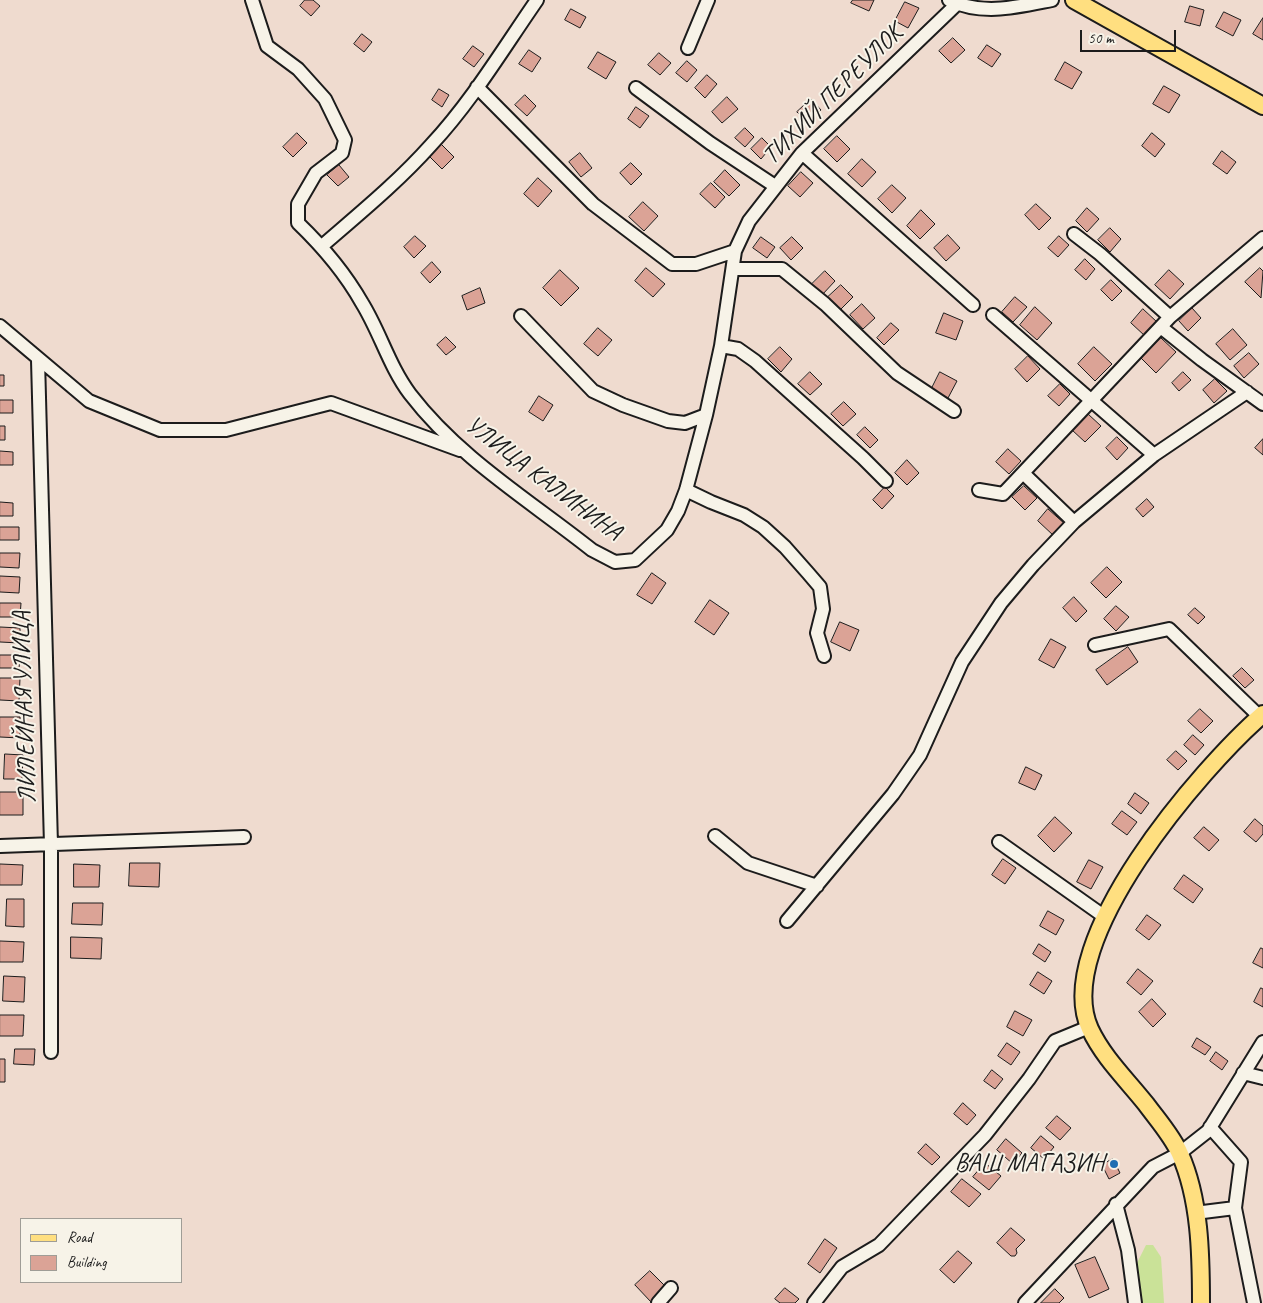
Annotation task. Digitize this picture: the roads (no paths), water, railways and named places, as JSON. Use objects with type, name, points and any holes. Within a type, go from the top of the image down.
[{"type":"main road","points":[[1074,0],[1263,106]]},
{"type":"main road","points":[[1200,1303],[1196,1213],[1189,1179],[1180,1153],[1146,1105],[1100,1047],[1089,1027],[1083,1003],[1085,983],[1091,950],[1105,917],[1123,884],[1177,806],[1209,768],[1262,715]]},
{"type":"street","name":"УЛИЦА КАЛИНИНА","points":[[252,0],[267,46],[298,69],[324,99],[345,140],[342,153],[316,173],[298,204],[298,223],[322,246],[362,303],[391,362],[410,394],[462,451],[592,550],[615,562],[635,560]]},
{"type":"street","points":[[322,246],[396,182],[433,144],[478,87],[537,0]]},
{"type":"street","points":[[688,48],[708,0]]},
{"type":"street","points":[[953,2],[985,10],[1014,8],[1052,0]]},
{"type":"street","name":"ТИХИЙ ПЕРЕУЛОК","points":[[635,560],[673,528],[686,490],[722,346],[735,251],[749,220],[802,153],[953,2]]},
{"type":"street","points":[[478,87],[593,204],[672,264],[696,264],[735,251]]},
{"type":"street","points":[[636,88],[710,143],[775,186]]},
{"type":"street","points":[[802,153],[973,305]]},
{"type":"street","points":[[1074,234],[1100,254],[1170,317]]},
{"type":"street","points":[[979,490],[1003,494],[1162,328],[1170,317],[1263,238]]},
{"type":"street","points":[[734,269],[782,270],[826,304],[896,373],[954,411]]},
{"type":"street","points":[[993,315],[1154,456]]},
{"type":"street","points":[[520,316],[593,391],[623,405],[668,421],[686,423],[706,415]]},
{"type":"street","points":[[0,326],[38,360],[89,401],[160,430],[226,430],[331,403],[462,451]]},
{"type":"street","points":[[1162,328],[1202,360],[1263,404]]},
{"type":"street","points":[[722,346],[738,349],[762,367],[848,444],[886,482]]},
{"type":"street","name":"ЛИЛЕЙНАЯ УЛИЦА","points":[[38,360],[51,844],[50,1052]]},
{"type":"street","points":[[787,921],[893,794],[920,756],[962,662],[1001,603],[1033,565],[1074,522],[1154,456],[1247,392]]},
{"type":"street","points":[[1023,473],[1074,522]]},
{"type":"street","points":[[686,490],[710,502],[744,514],[757,523],[785,547],[820,587],[823,609],[817,633],[824,656]]},
{"type":"street","points":[[1095,645],[1169,629],[1262,715]]},
{"type":"street","points":[[715,836],[748,863],[817,886]]},
{"type":"street","points":[[0,846],[244,837]]},
{"type":"street","points":[[999,842],[1105,917]]},
{"type":"street","points":[[814,1303],[842,1267],[879,1245],[985,1135],[1029,1079],[1055,1041],[1089,1027]]},
{"type":"street","points":[[1026,1303],[1153,1166],[1180,1153],[1210,1127],[1263,1042]]},
{"type":"street","points":[[1243,1073],[1263,1078]]},
{"type":"street","points":[[1210,1127],[1241,1162],[1235,1208],[1254,1303]]},
{"type":"street","points":[[1116,1204],[1128,1250],[1135,1303]]},
{"type":"street","points":[[1196,1213],[1235,1208]]},
{"type":"street","points":[[658,1303],[671,1288]]},
{"type":"place","name":"ВАШ МАГАЗИН","points":[[1114,1164]]}]
